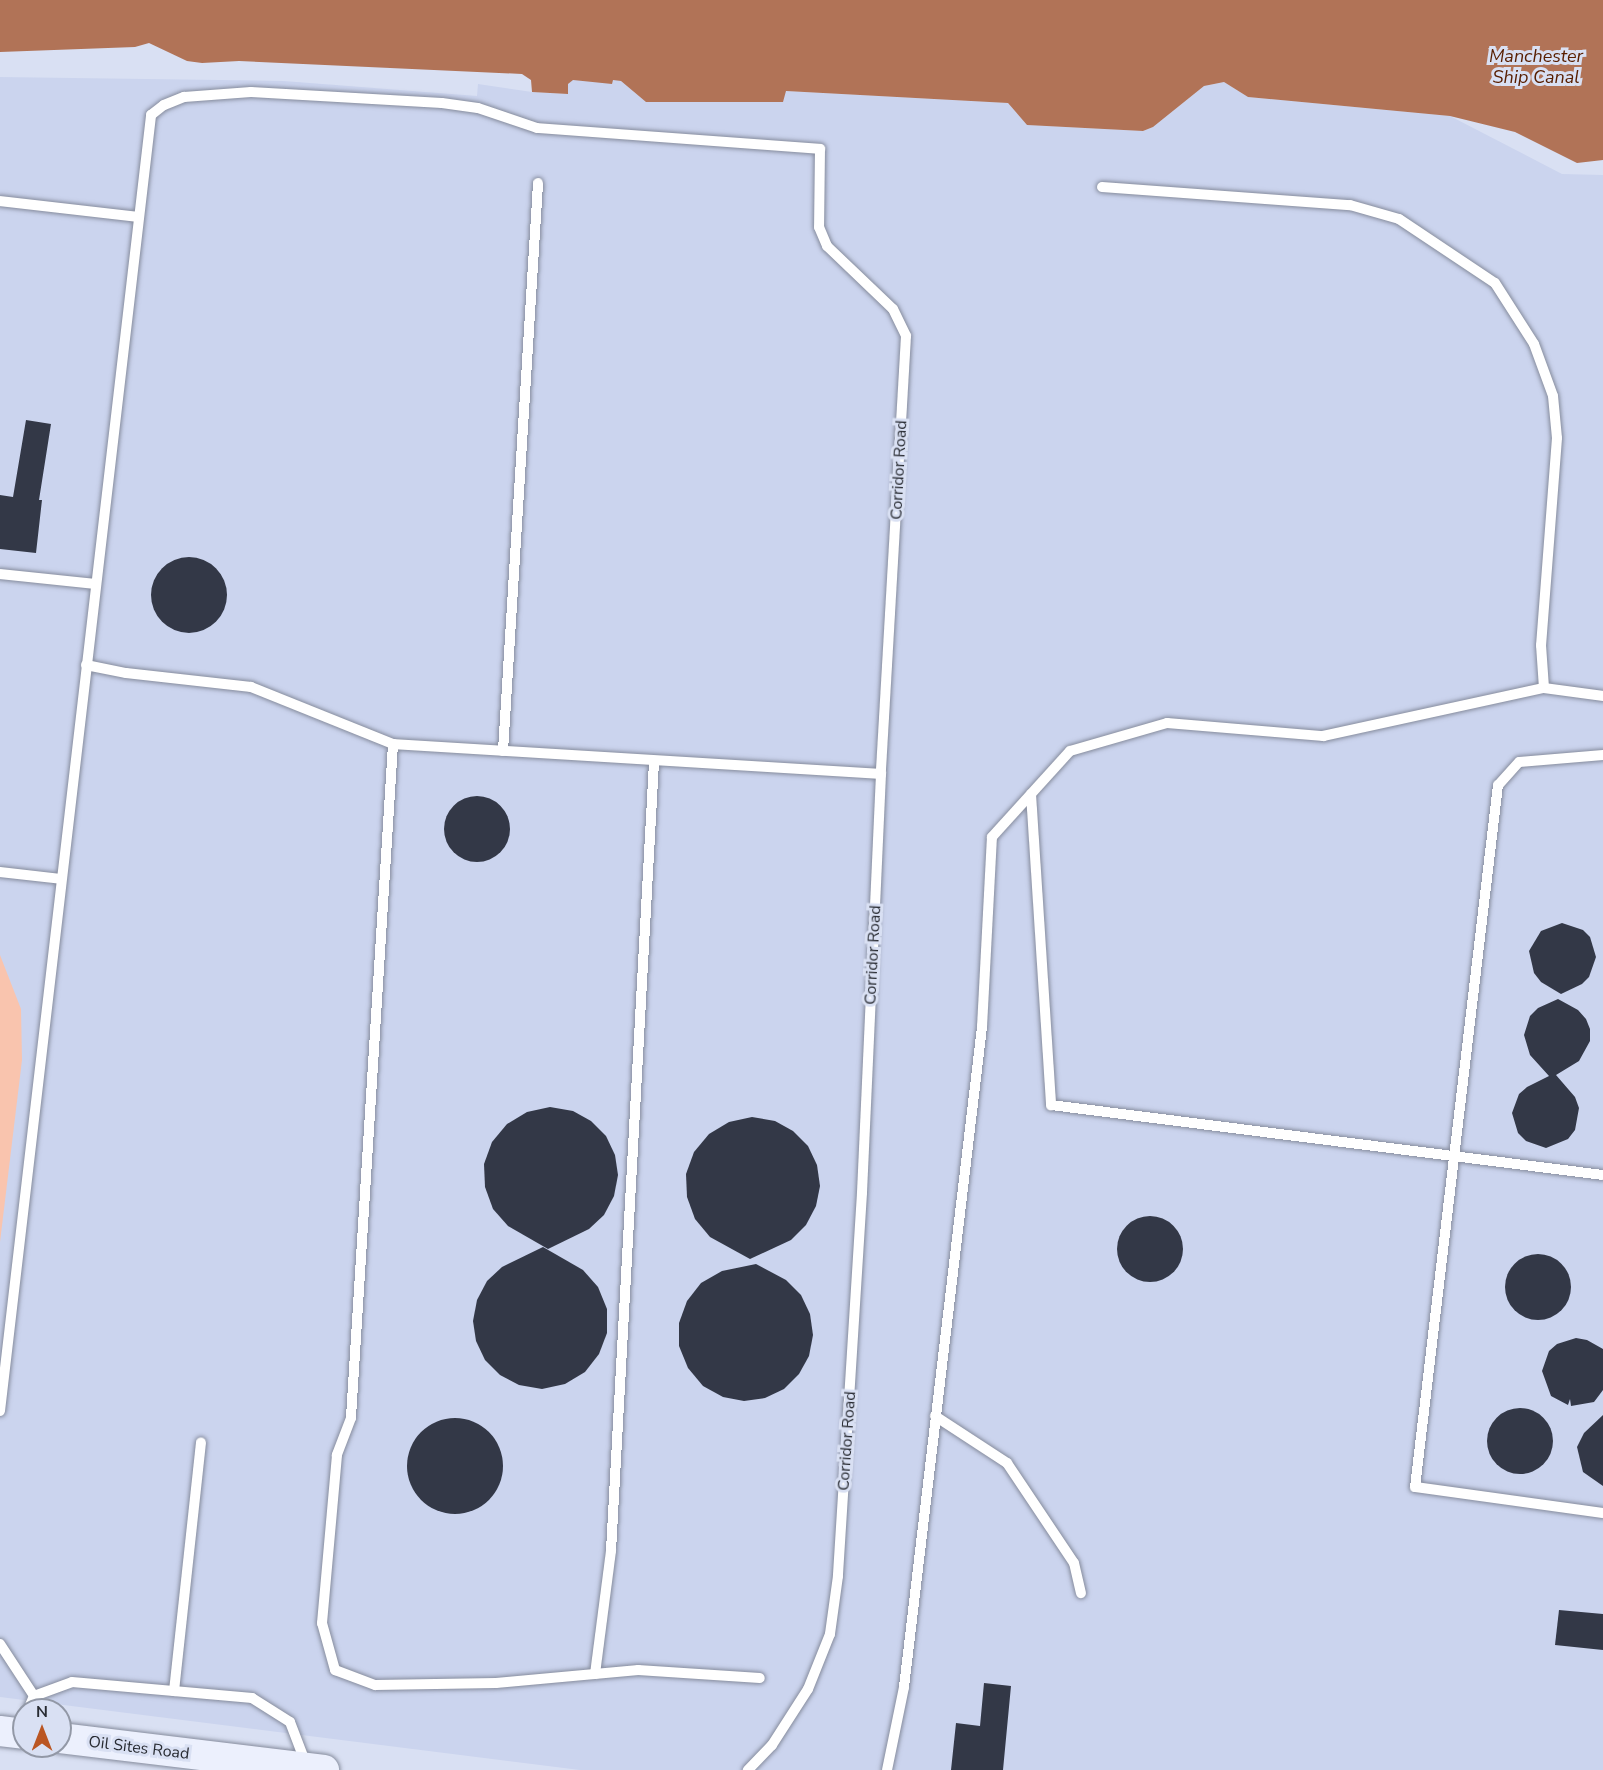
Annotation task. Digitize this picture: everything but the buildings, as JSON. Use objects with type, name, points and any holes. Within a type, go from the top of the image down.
[{"type":"street","name":"Oil Sites Road","points":[[72,1739],[316,1769]]},
{"type":"lane","name":"Corridor Road","points":[[138,217],[151,115],[164,105],[184,97],[251,92],[442,103],[478,108],[537,128],[820,149],[819,227],[827,246],[893,309],[906,336],[881,774],[862,1193],[838,1576],[830,1634],[807,1689],[772,1745],[748,1770]]},
{"type":"lane","points":[[503,751],[538,183]]},
{"type":"lane","points":[[1102,187],[1350,205],[1399,219],[1495,283],[1534,344],[1553,396],[1557,438],[1541,645],[1544,688]]},
{"type":"lane","points":[[0,201],[138,217],[0,1411]]},
{"type":"lane","points":[[0,574],[95,585]]},
{"type":"lane","points":[[86,665],[126,673],[251,687],[393,744],[881,774]]},
{"type":"lane","points":[[887,1770],[904,1687],[982,1027],[992,837],[1070,751],[1167,723],[1323,736],[1544,688],[1603,696]]},
{"type":"lane","points":[[393,744],[351,1418],[338,1455],[322,1623],[335,1670],[375,1685],[495,1683],[638,1670],[760,1678]]},
{"type":"lane","points":[[1603,755],[1519,762],[1497,785],[1415,1487],[1603,1513]]},
{"type":"lane","points":[[595,1674],[611,1551],[654,760]]},
{"type":"lane","points":[[1030,794],[1051,1105],[1603,1175]]},
{"type":"lane","points":[[0,872],[61,879]]},
{"type":"lane","points":[[935,1416],[1007,1462],[1074,1563],[1081,1593]]},
{"type":"lane","points":[[174,1691],[201,1443]]},
{"type":"lane","points":[[0,1644],[34,1696],[72,1682],[252,1698],[290,1722],[316,1769]]},
{"type":"shaded area","points":[[0,77],[284,81],[477,96],[478,84],[532,92],[567,94],[568,84],[573,79],[612,83],[612,79],[621,81],[646,102],[782,102],[785,91],[1008,103],[1027,125],[1143,131],[1153,127],[1204,86],[1224,82],[1248,97],[1450,116],[1562,174],[1603,175],[1603,1770],[580,1770],[72,1706],[72,1698],[0,1697]]},
{"type":"shaded area","points":[[0,955],[21,1009],[22,1060],[0,1242]]},
{"type":"water","name":"Manchester Ship Canal","points":[[0,0],[1603,0],[1603,160],[1577,163],[1515,132],[1450,116],[1248,97],[1224,82],[1204,86],[1153,127],[1143,131],[1027,125],[1008,103],[786,91],[783,102],[646,102],[621,81],[613,80],[612,84],[573,80],[568,84],[568,94],[532,92],[531,80],[522,74],[239,61],[202,63],[187,61],[149,43],[135,47],[0,52]]}]
